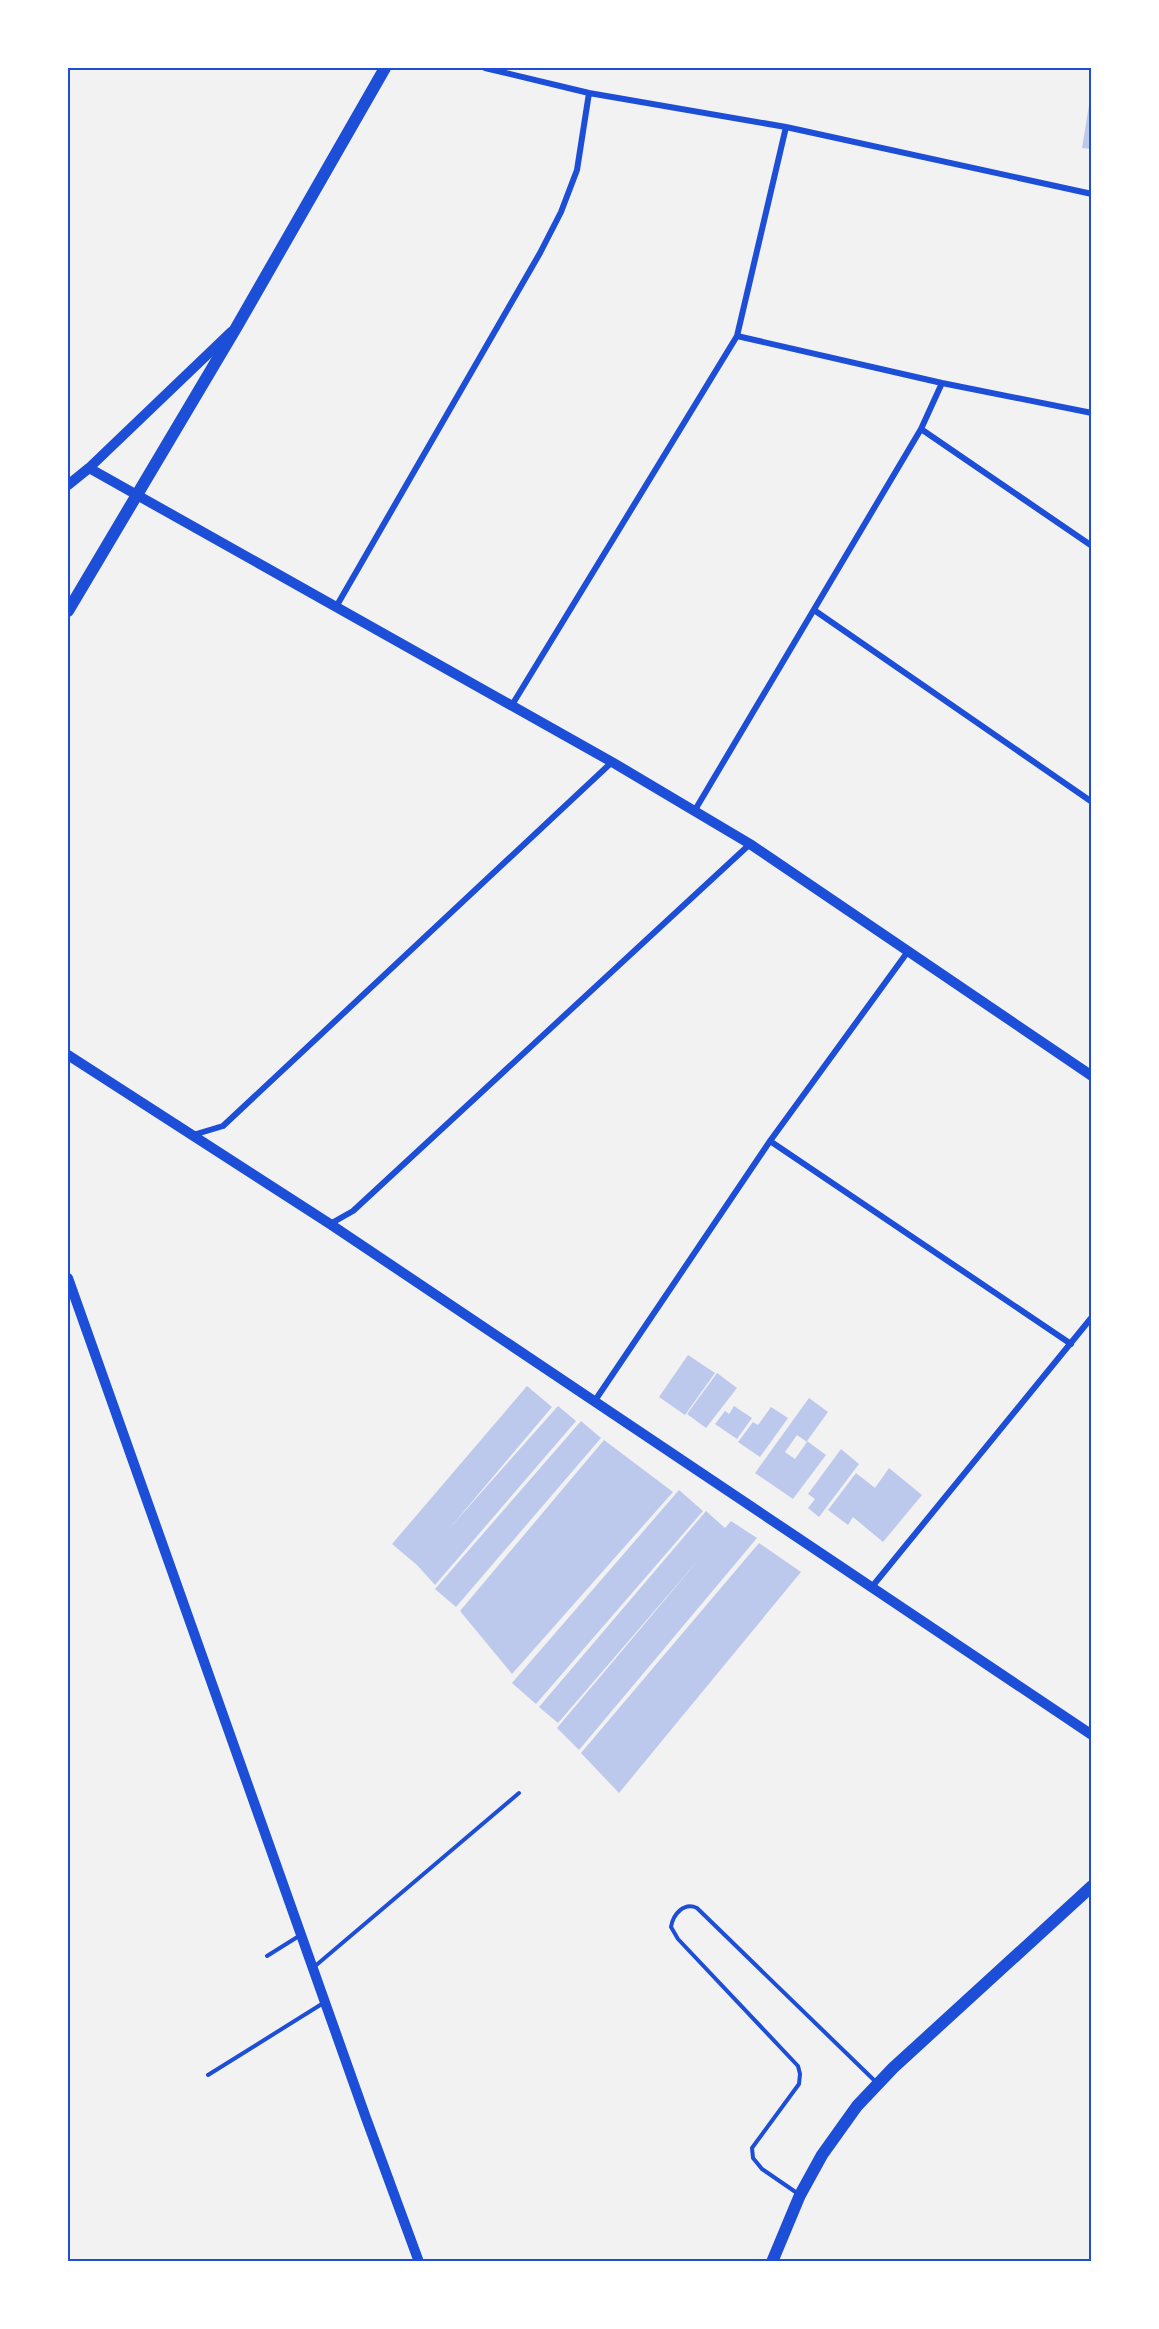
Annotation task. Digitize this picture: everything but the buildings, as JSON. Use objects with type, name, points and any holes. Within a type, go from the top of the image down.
[{"type":"main road","points":[[68,611],[236,328],[385,68]]},
{"type":"main road","points":[[772,2262],[800,2194],[822,2155],[858,2106],[893,2068],[1092,1886]]},
{"type":"street","points":[[485,68],[589,93],[786,127],[1092,194]]},
{"type":"street","points":[[336,607],[540,253],[561,212],[577,170],[589,93]]},
{"type":"street","points":[[512,705],[737,336],[786,127]]},
{"type":"street","points":[[68,485],[89,468],[236,328]]},
{"type":"street","points":[[737,336],[942,383],[1092,413]]},
{"type":"street","points":[[695,810],[921,429],[942,383]]},
{"type":"street","points":[[921,429],[1092,546]]},
{"type":"street","points":[[89,468],[695,810],[909,950],[1092,1076]]},
{"type":"street","points":[[814,610],[1092,802]]},
{"type":"street","points":[[193,1135],[223,1126],[612,762]]},
{"type":"street","points":[[330,1224],[353,1211],[750,844]]},
{"type":"street","points":[[593,1402],[770,1141],[909,950]]},
{"type":"street","points":[[68,1055],[330,1224],[1092,1735]]},
{"type":"street","points":[[770,1141],[1071,1344]]},
{"type":"street","points":[[68,1278],[419,2262]]},
{"type":"street","points":[[871,1588],[1092,1317]]},
{"type":"lane","points":[[313,1968],[519,1793]]},
{"type":"lane","points":[[800,2194],[762,2169],[753,2158],[752,2148],[799,2084],[798,2066],[678,1939],[671,1927],[672,1918],[685,1906],[691,1905],[698,1908],[878,2085]]},
{"type":"lane","points":[[267,1956],[302,1934]]},
{"type":"lane","points":[[208,2075],[325,2001]]}]
